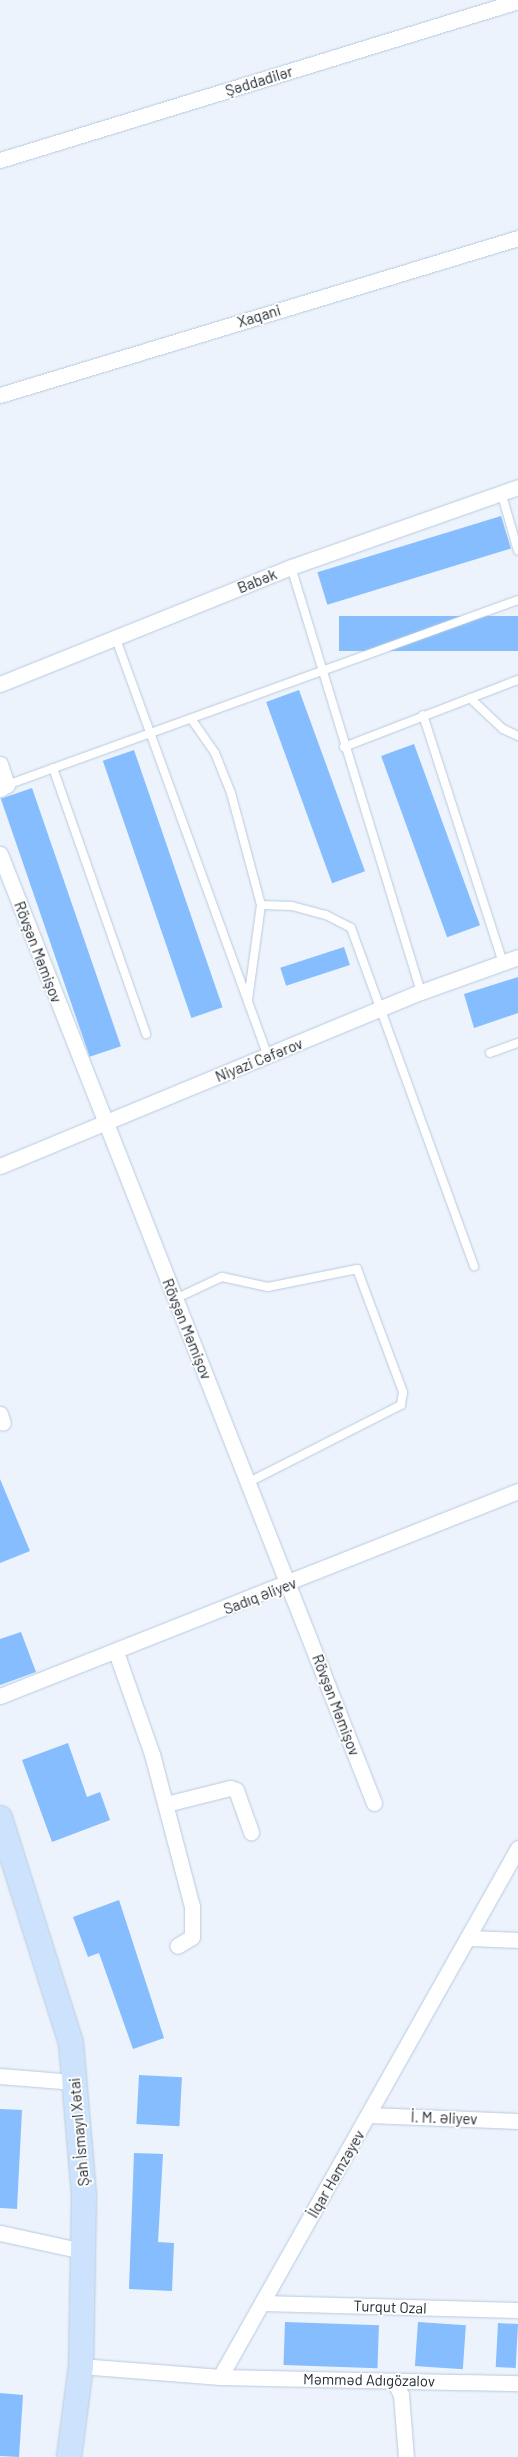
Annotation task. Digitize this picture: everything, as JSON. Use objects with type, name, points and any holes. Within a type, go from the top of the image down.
[{"type":"main road","name":"Şah İsmayıl Xətai","points":[[0,1818],[71,2043],[84,2196],[82,2366],[69,2457]]},
{"type":"street","name":"Şəddadilər","points":[[0,160],[518,1]]},
{"type":"street","name":"Xaqani","points":[[0,395],[518,238]]},
{"type":"street","name":"Babək","points":[[0,684],[116,639],[291,567],[518,487]]},
{"type":"street","points":[[0,764],[4,787]]},
{"type":"street","name":"Rövşən Məmişov","points":[[0,854],[105,1123],[290,1585],[374,1803]]},
{"type":"street","name":"Niyazi Cəfərov","points":[[0,1166],[268,1057],[421,992],[518,957]]},
{"type":"street","name":"Sadıq Əliyev","points":[[0,1696],[290,1585],[518,1492]]},
{"type":"street","points":[[116,1652],[166,1804],[195,1928],[186,1944],[176,1946]]},
{"type":"street","points":[[166,1804],[230,1788],[236,1790],[251,1832]]},
{"type":"street","name":"İlqar Həmzəyev","points":[[220,2377],[470,1938],[518,1848]]},
{"type":"street","points":[[470,1938],[518,1940]]},
{"type":"street","points":[[0,2076],[74,2082]]},
{"type":"street","name":"İ. M. Əliyev","points":[[370,2115],[518,2121]]},
{"type":"street","points":[[0,2233],[83,2251]]},
{"type":"street","name":"Turqut Ozal","points":[[262,2303],[518,2310]]},
{"type":"street","points":[[82,2366],[220,2377]]},
{"type":"street","name":"Məmməd Adıgözalov","points":[[220,2377],[518,2383]]},
{"type":"street","points":[[394,2381],[401,2395],[406,2457]]},
{"type":"lane","points":[[502,492],[518,551]]},
{"type":"lane","points":[[291,567],[324,669],[344,747],[421,992]]},
{"type":"lane","points":[[4,787],[518,600]]},
{"type":"lane","points":[[116,639],[268,1057]]},
{"type":"lane","points":[[344,747],[518,680]]},
{"type":"lane","points":[[470,698],[503,729],[518,736]]},
{"type":"lane","points":[[423,716],[503,962]]},
{"type":"lane","points":[[192,720],[215,753],[231,793],[261,905],[248,1001]]},
{"type":"lane","points":[[53,768],[146,1034]]},
{"type":"lane","points":[[261,905],[301,908],[351,928],[474,1266]]},
{"type":"lane","points":[[490,1053],[518,1043]]},
{"type":"lane","points":[[175,1299],[222,1276],[268,1288],[357,1269],[403,1392],[401,1405],[249,1482]]},
{"type":"building","points":[[501,516],[511,549],[327,605],[317,572]]},
{"type":"building","points":[[339,616],[518,616],[518,651],[339,651]]},
{"type":"building","points":[[299,690],[365,871],[332,883],[266,702]]},
{"type":"building","points":[[414,744],[480,925],[447,937],[381,756]]},
{"type":"building","points":[[134,750],[223,1007],[191,1018],[103,761]]},
{"type":"building","points":[[32,788],[121,1046],[90,1057],[1,799]]},
{"type":"building","points":[[344,947],[350,965],[286,986],[280,968]]},
{"type":"building","points":[[518,977],[518,1013],[474,1028],[464,994]]},
{"type":"building","points":[[0,1479],[30,1551],[0,1563]]},
{"type":"building","points":[[21,1632],[36,1672],[0,1685],[0,1639]]},
{"type":"building","points":[[68,1743],[87,1797],[100,1792],[110,1820],[52,1842],[22,1760]]},
{"type":"building","points":[[119,1900],[164,2038],[133,2049],[99,1953],[88,1957],[73,1917]]},
{"type":"building","points":[[139,2075],[182,2077],[179,2126],[136,2124]]},
{"type":"building","points":[[0,2109],[22,2110],[17,2209],[0,2208]]},
{"type":"building","points":[[134,2153],[163,2154],[158,2242],[174,2243],[172,2291],[129,2289]]},
{"type":"building","points":[[285,2322],[379,2325],[377,2368],[283,2365]]},
{"type":"building","points":[[418,2322],[466,2325],[463,2369],[415,2366]]},
{"type":"building","points":[[498,2323],[518,2324],[516,2368],[496,2367]]},
{"type":"building","points":[[0,2393],[23,2395],[19,2457],[0,2456]]}]
